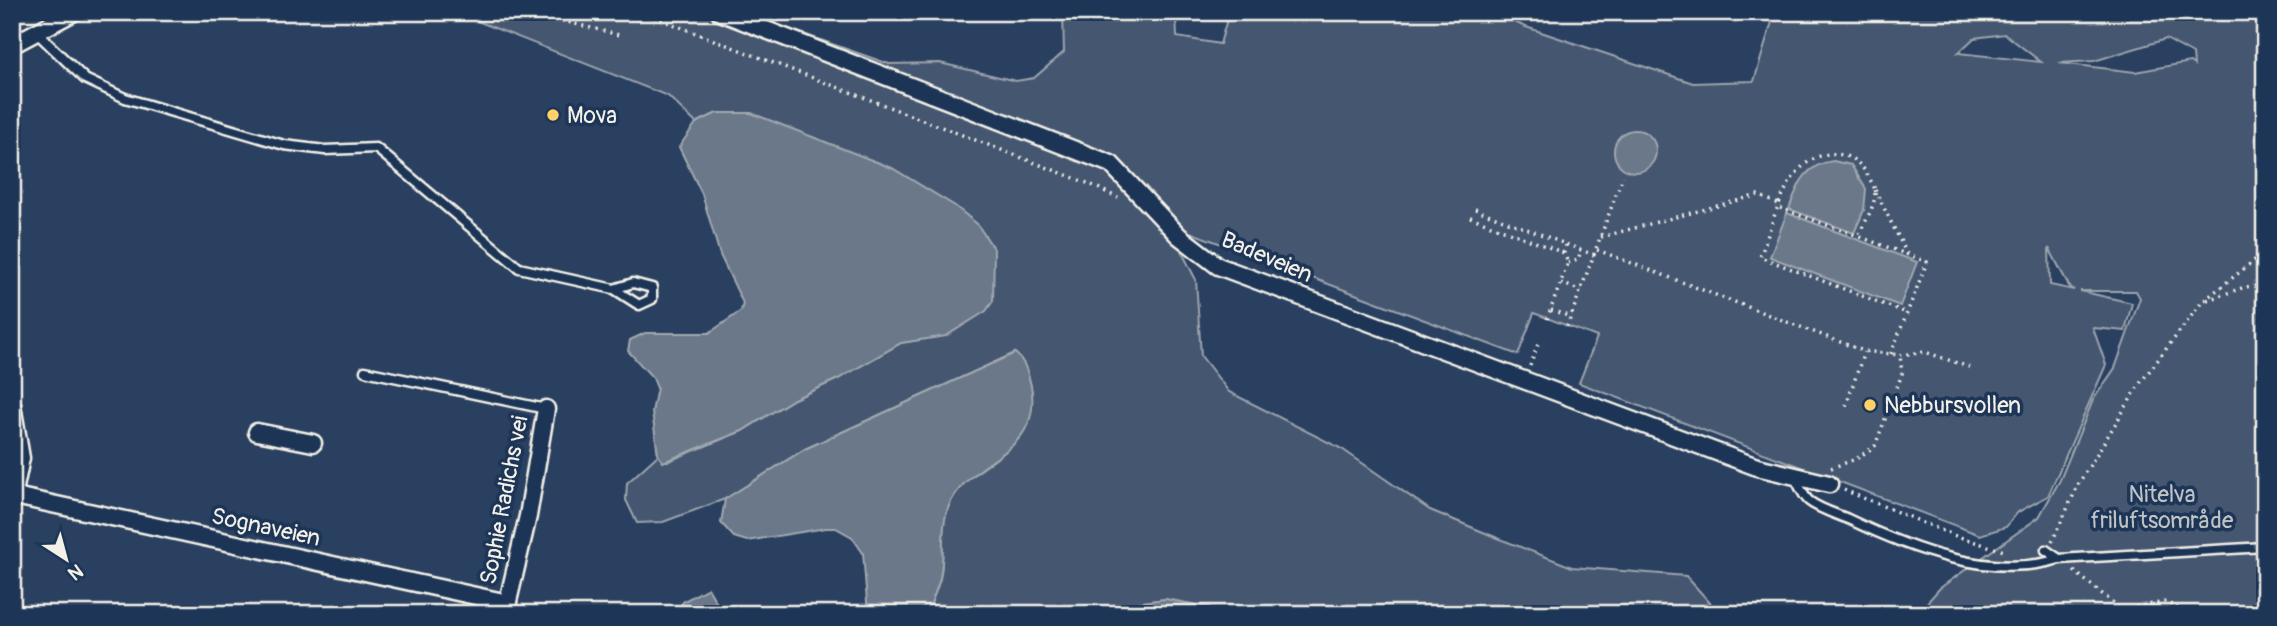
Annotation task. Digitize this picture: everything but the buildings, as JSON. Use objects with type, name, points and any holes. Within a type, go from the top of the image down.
[{"type":"street","points":[[12,45],[74,12]]},
{"type":"street","name":"Badeveien","points":[[720,12],[1111,164],[1179,236],[1218,266],[1757,467],[1829,484]]},
{"type":"street","name":"Sophie Radichs vei","points":[[507,608],[528,516],[545,409]]},
{"type":"street","points":[[13,416],[20,458],[13,499]]},
{"type":"street","points":[[257,432],[313,443]]},
{"type":"street","name":"Sognaveien","points":[[13,499],[507,608]]},
{"type":"lane","points":[[37,33],[85,79],[125,98],[284,145],[325,150],[376,148],[519,268],[614,289]]},
{"type":"lane","name":"Sophie Radichs vei","points":[[365,371],[545,409]]},
{"type":"lane","points":[[1794,475],[1808,500],[1884,536],[1918,548],[1987,565],[2033,567],[2059,559],[2265,547]]},
{"type":"lane","points":[[2046,550],[2059,559]]},
{"type":"path","points":[[528,12],[619,35]]},
{"type":"path","points":[[641,12],[1090,184],[1124,200]]},
{"type":"path","points":[[1907,254],[1861,166],[1853,159],[1827,153],[1802,167],[1790,180],[1760,257],[1907,313]]},
{"type":"path","points":[[1567,327],[1623,176]]},
{"type":"path","points":[[1858,236],[1875,190]]},
{"type":"path","points":[[1601,237],[1758,195],[1780,207],[1927,262],[1891,354]]},
{"type":"path","points":[[1475,209],[1581,250],[1596,252],[1864,351],[1900,355],[1925,352],[1969,367]]},
{"type":"path","points":[[1470,217],[1564,253]]},
{"type":"path","points":[[1547,319],[1568,263],[1564,253],[1566,244]]},
{"type":"path","points":[[1568,263],[1578,260],[1581,250]]},
{"type":"path","points":[[2046,550],[2079,483],[2141,382],[2202,302],[2265,252]]},
{"type":"path","points":[[1561,283],[1581,290]]},
{"type":"path","points":[[2202,302],[2245,287],[2265,285]]},
{"type":"path","points":[[1551,310],[1571,317]]},
{"type":"path","points":[[1525,381],[1538,344]]},
{"type":"path","points":[[1846,406],[1864,351]]},
{"type":"path","points":[[1835,467],[1856,459],[1875,446],[1902,373],[1900,355]]},
{"type":"path","points":[[1829,484],[1953,535],[2014,551]]},
{"type":"path","points":[[2088,583],[2127,614]]},
{"type":"path","points":[[2122,609],[2166,602],[2189,614]]},
{"type":"green space","name":"Nitelva friluftsområde","points":[[487,12],[741,12],[889,64],[940,63],[1016,81],[1034,78],[1064,52],[1063,12],[1176,12],[1177,37],[1220,44],[1229,12],[1495,12],[1523,26],[1693,83],[1754,81],[1775,12],[2265,12],[2265,614],[1931,614],[1924,606],[1940,588],[2039,517],[2060,480],[2093,400],[2115,368],[2140,298],[2136,291],[2080,291],[2132,303],[2125,331],[2093,328],[2106,365],[2048,496],[2018,512],[2006,527],[1980,535],[1579,383],[1597,337],[1534,313],[1518,355],[1184,230],[1176,240],[1196,280],[1201,356],[1229,392],[1342,449],[1430,510],[1572,567],[1686,576],[1720,614],[1243,614],[1165,599],[1056,614],[927,614],[940,578],[948,508],[966,481],[1014,443],[1030,413],[1030,381],[1015,353],[805,449],[725,499],[663,522],[637,523],[626,500],[627,483],[658,455],[663,461],[669,461],[742,431],[794,399],[838,379],[901,343],[922,339],[977,224],[931,192],[751,113],[717,113],[696,123],[668,96],[477,21]],"holes":[[[2005,34],[2041,62],[1958,53],[1974,38]],[[2166,39],[2193,54],[2194,65],[2190,62],[2135,72],[2059,63],[2094,61]],[[2049,248],[2069,286],[2074,290],[2050,285]]]},
{"type":"shaded area","points":[[717,113],[751,113],[892,168],[955,206],[977,224],[994,249],[993,301],[986,311],[946,336],[901,343],[838,379],[794,399],[742,431],[663,462],[658,455],[652,412],[657,388],[653,378],[628,351],[630,340],[645,333],[709,333],[741,311],[743,303],[720,255],[702,194],[679,147],[696,123]]},
{"type":"shaded area","points":[[1635,130],[1650,136],[1656,151],[1650,166],[1635,172],[1620,166],[1614,151],[1620,136]]},
{"type":"shaded area","points":[[1833,161],[1851,165],[1866,189],[1864,210],[1854,233],[1789,209],[1803,178],[1815,167]]},
{"type":"shaded area","points":[[1787,213],[1917,262],[1900,306],[1770,257]]},
{"type":"shaded area","points":[[1015,353],[1024,364],[1031,386],[1032,409],[1026,428],[1016,442],[971,477],[948,508],[940,578],[927,614],[868,614],[863,553],[852,537],[836,528],[747,541],[734,537],[721,523],[725,499],[805,449]]},
{"type":"shaded area","points":[[708,588],[723,614],[673,614],[684,601]]},
{"type":"shaded area","points":[[1165,599],[1243,614],[1056,614]]},
{"type":"place","name":"Mova","points":[[553,115]]},
{"type":"place","name":"Nebbursvollen","points":[[1870,405]]}]
